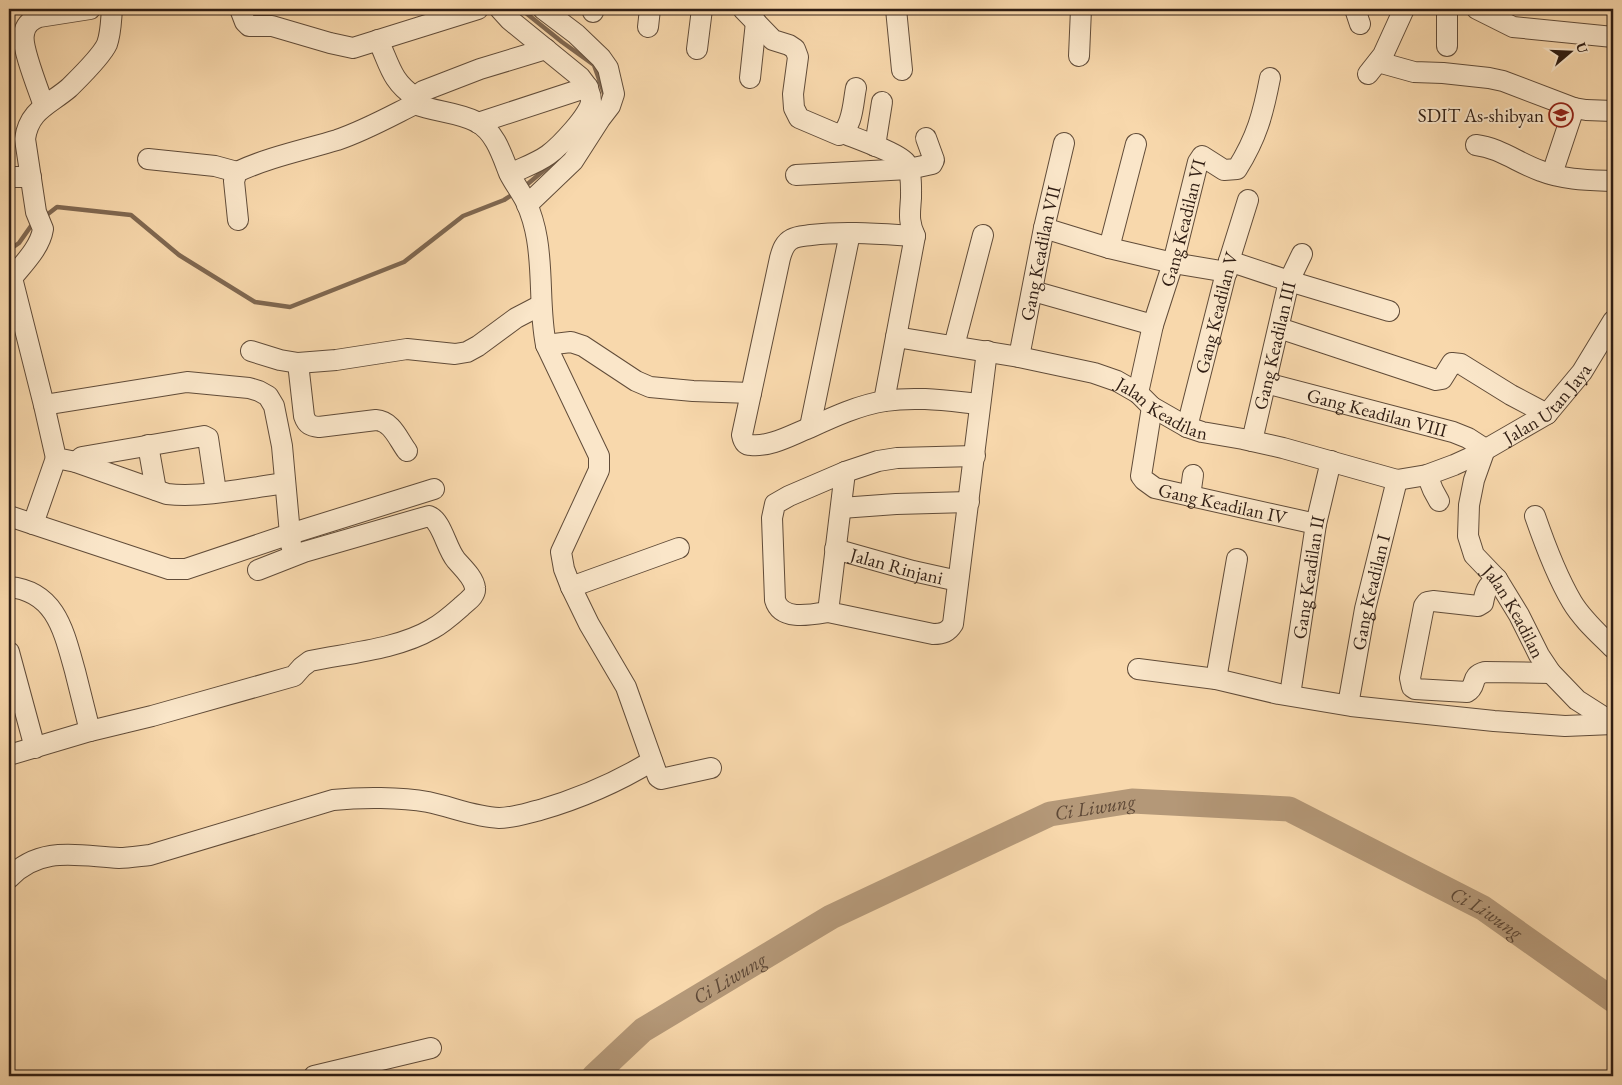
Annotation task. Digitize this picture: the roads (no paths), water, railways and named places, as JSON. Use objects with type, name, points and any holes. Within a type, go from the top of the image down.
[{"type":"street","points":[[44,106],[16,42],[32,20],[39,17],[90,9]]},
{"type":"street","points":[[33,524],[56,458],[44,405],[10,279],[38,243],[40,220],[31,177],[17,139],[35,114],[68,88],[102,52],[108,40],[112,9]]},
{"type":"street","points":[[240,9],[245,22],[249,26],[272,26],[353,48],[478,9]]},
{"type":"street","points":[[500,9],[580,77],[588,87],[591,102],[587,112],[519,190]]},
{"type":"street","points":[[519,190],[573,161],[610,106],[614,94],[608,68],[601,58],[576,34],[543,9]]},
{"type":"street","points":[[697,49],[702,9]]},
{"type":"street","points":[[896,9],[902,70]]},
{"type":"street","points":[[1079,56],[1081,9]]},
{"type":"street","points":[[1404,9],[1373,68],[1466,75],[1503,81],[1574,108],[1613,111]]},
{"type":"street","points":[[1447,9],[1447,46]]},
{"type":"street","points":[[1477,9],[1513,27],[1613,37]]},
{"type":"street","points":[[749,15],[750,78]]},
{"type":"street","points":[[749,15],[773,40],[795,49],[798,58],[792,94],[794,108],[799,118],[839,135],[843,133],[874,146],[906,161],[909,169],[911,190],[910,224],[915,236],[884,401]]},
{"type":"street","points":[[378,40],[396,82],[415,101],[478,123],[495,141],[504,156],[519,190],[536,238],[546,346],[599,456],[599,470],[561,552],[564,569],[589,624],[626,687],[658,777],[660,779],[711,768]]},
{"type":"street","points":[[148,159],[215,166],[237,172],[275,158],[339,139],[372,126],[415,101],[423,91],[480,69],[546,49]]},
{"type":"street","name":"Gang Keadilan VI","points":[[1145,400],[1153,325],[1173,263],[1200,158],[1202,156],[1224,170],[1236,170],[1249,150],[1262,118],[1270,78]]},
{"type":"street","points":[[478,123],[588,87]]},
{"type":"street","points":[[843,133],[848,125],[856,88]]},
{"type":"street","points":[[874,146],[882,102]]},
{"type":"street","points":[[1552,174],[1574,108]]},
{"type":"street","points":[[796,175],[909,169],[934,162],[926,138]]},
{"type":"street","points":[[1109,248],[1136,144]]},
{"type":"street","points":[[1476,145],[1489,147],[1552,174],[1573,179],[1613,181]]},
{"type":"street","name":"Gang Keadilan VII","points":[[1019,357],[1044,228],[1064,147]]},
{"type":"street","points":[[237,172],[234,181],[238,220]]},
{"type":"street","points":[[9,177],[31,177]]},
{"type":"street","name":"Gang Keadilan V","points":[[1187,427],[1228,266],[1248,200]]},
{"type":"street","points":[[1044,228],[1109,248],[1173,263],[1228,266],[1289,281],[1388,311]]},
{"type":"street","points":[[915,236],[850,233],[799,237],[785,245],[780,258],[742,435],[746,444],[750,446],[774,442],[856,409],[884,401],[917,398],[980,404]]},
{"type":"street","points":[[810,427],[850,233]]},
{"type":"street","points":[[954,346],[983,235]]},
{"type":"street","name":"Gang Keadilan III","points":[[1252,441],[1289,281],[1302,254]]},
{"type":"street","points":[[1033,291],[1153,325]]},
{"type":"street","points":[[251,351],[280,360],[298,363],[336,360],[407,349],[455,354],[467,352],[516,318],[541,305]]},
{"type":"street","name":"Jalan Utan Jaya","points":[[1485,449],[1547,414],[1582,372],[1613,320]]},
{"type":"street","points":[[1278,328],[1436,380],[1442,379],[1452,363],[1461,364],[1512,396],[1547,414]]},
{"type":"street","name":"Jalan Keadilan","points":[[896,337],[987,351],[1094,373],[1117,381],[1187,427],[1209,434],[1252,441],[1397,480],[1427,476],[1485,449]]},
{"type":"street","points":[[546,346],[571,342],[582,346],[636,381],[650,387],[751,393]]},
{"type":"street","points":[[975,456],[897,458],[878,461],[845,472],[779,500],[773,508],[775,600],[781,612],[787,614],[813,614],[828,612],[933,634],[940,634],[950,629],[953,624],[975,456],[987,351]]},
{"type":"street","points":[[298,363],[306,422],[311,426],[319,427],[383,420],[390,425],[407,451]]},
{"type":"street","points":[[44,405],[187,382],[249,388],[268,396],[274,406],[282,446],[292,545]]},
{"type":"street","name":"Gang Keadilan VIII","points":[[1266,383],[1453,432],[1468,438],[1485,449]]},
{"type":"street","name":"Gang Keadilan IV","points":[[1145,400],[1141,476],[1155,488],[1316,524]]},
{"type":"street","points":[[76,462],[82,457],[204,436],[208,438],[216,492]]},
{"type":"street","points":[[148,445],[156,490]]},
{"type":"street","name":"Jalan Keadilan","points":[[1485,449],[1474,480],[1469,505],[1468,536],[1474,555],[1496,579],[1519,615],[1539,655],[1551,673],[1577,700],[1613,724]]},
{"type":"street","points":[[56,458],[76,462],[167,494],[180,496],[285,483]]},
{"type":"street","name":"Gang Keadilan II","points":[[1290,696],[1316,524],[1331,461]]},
{"type":"street","points":[[828,612],[845,472]]},
{"type":"street","points":[[1190,496],[1193,475]]},
{"type":"street","points":[[1427,476],[1439,501]]},
{"type":"street","name":"Gang Keadilan I","points":[[1348,706],[1369,592],[1397,480]]},
{"type":"street","points":[[258,570],[292,545],[434,489]]},
{"type":"street","points":[[841,508],[969,502]]},
{"type":"street","points":[[9,516],[177,570],[430,516],[435,518],[450,552],[472,579],[475,586],[473,596],[432,629],[390,646],[310,661],[294,676],[9,755]]},
{"type":"street","points":[[1535,516],[1549,555],[1572,602],[1587,622],[1613,648]]},
{"type":"street","points":[[571,587],[679,548]]},
{"type":"street","name":"Jalan Rinjani","points":[[835,549],[913,571],[958,581]]},
{"type":"street","points":[[1216,679],[1237,559]]},
{"type":"street","points":[[1496,579],[1489,584],[1482,605],[1473,607],[1433,601],[1426,602],[1410,678],[1412,687],[1415,689],[1467,692],[1473,687],[1475,677],[1479,673],[1551,673]]},
{"type":"street","points":[[9,587],[26,590],[47,603],[61,624],[90,731]]},
{"type":"street","points":[[9,652],[35,748]]},
{"type":"street","points":[[1138,668],[1216,679],[1290,696],[1348,706],[1556,726],[1613,724]]},
{"type":"street","points":[[9,878],[30,862],[45,857],[64,854],[122,858],[150,855],[333,800],[348,798],[428,802],[472,814],[500,818],[513,816],[558,805],[596,791],[621,780],[652,762]]},
{"type":"street","points":[[314,1076],[431,1048]]},
{"type":"waterway","points":[[521,9],[594,65],[605,96]]},
{"type":"waterway","points":[[524,187],[560,157]]},
{"type":"waterway","points":[[44,217],[57,207],[131,215],[179,255],[255,302],[290,307],[404,262],[463,216],[504,200],[515,193]]},
{"type":"waterway","points":[[9,250],[19,243],[35,223]]},
{"type":"waterway","name":"Ci Liwung","points":[[594,1076],[643,1030],[831,917],[1050,814],[1132,801],[1289,809],[1483,908],[1613,1000]]},
{"type":"place","name":"SDIT As-shibyan","points":[[1561,115]]}]
